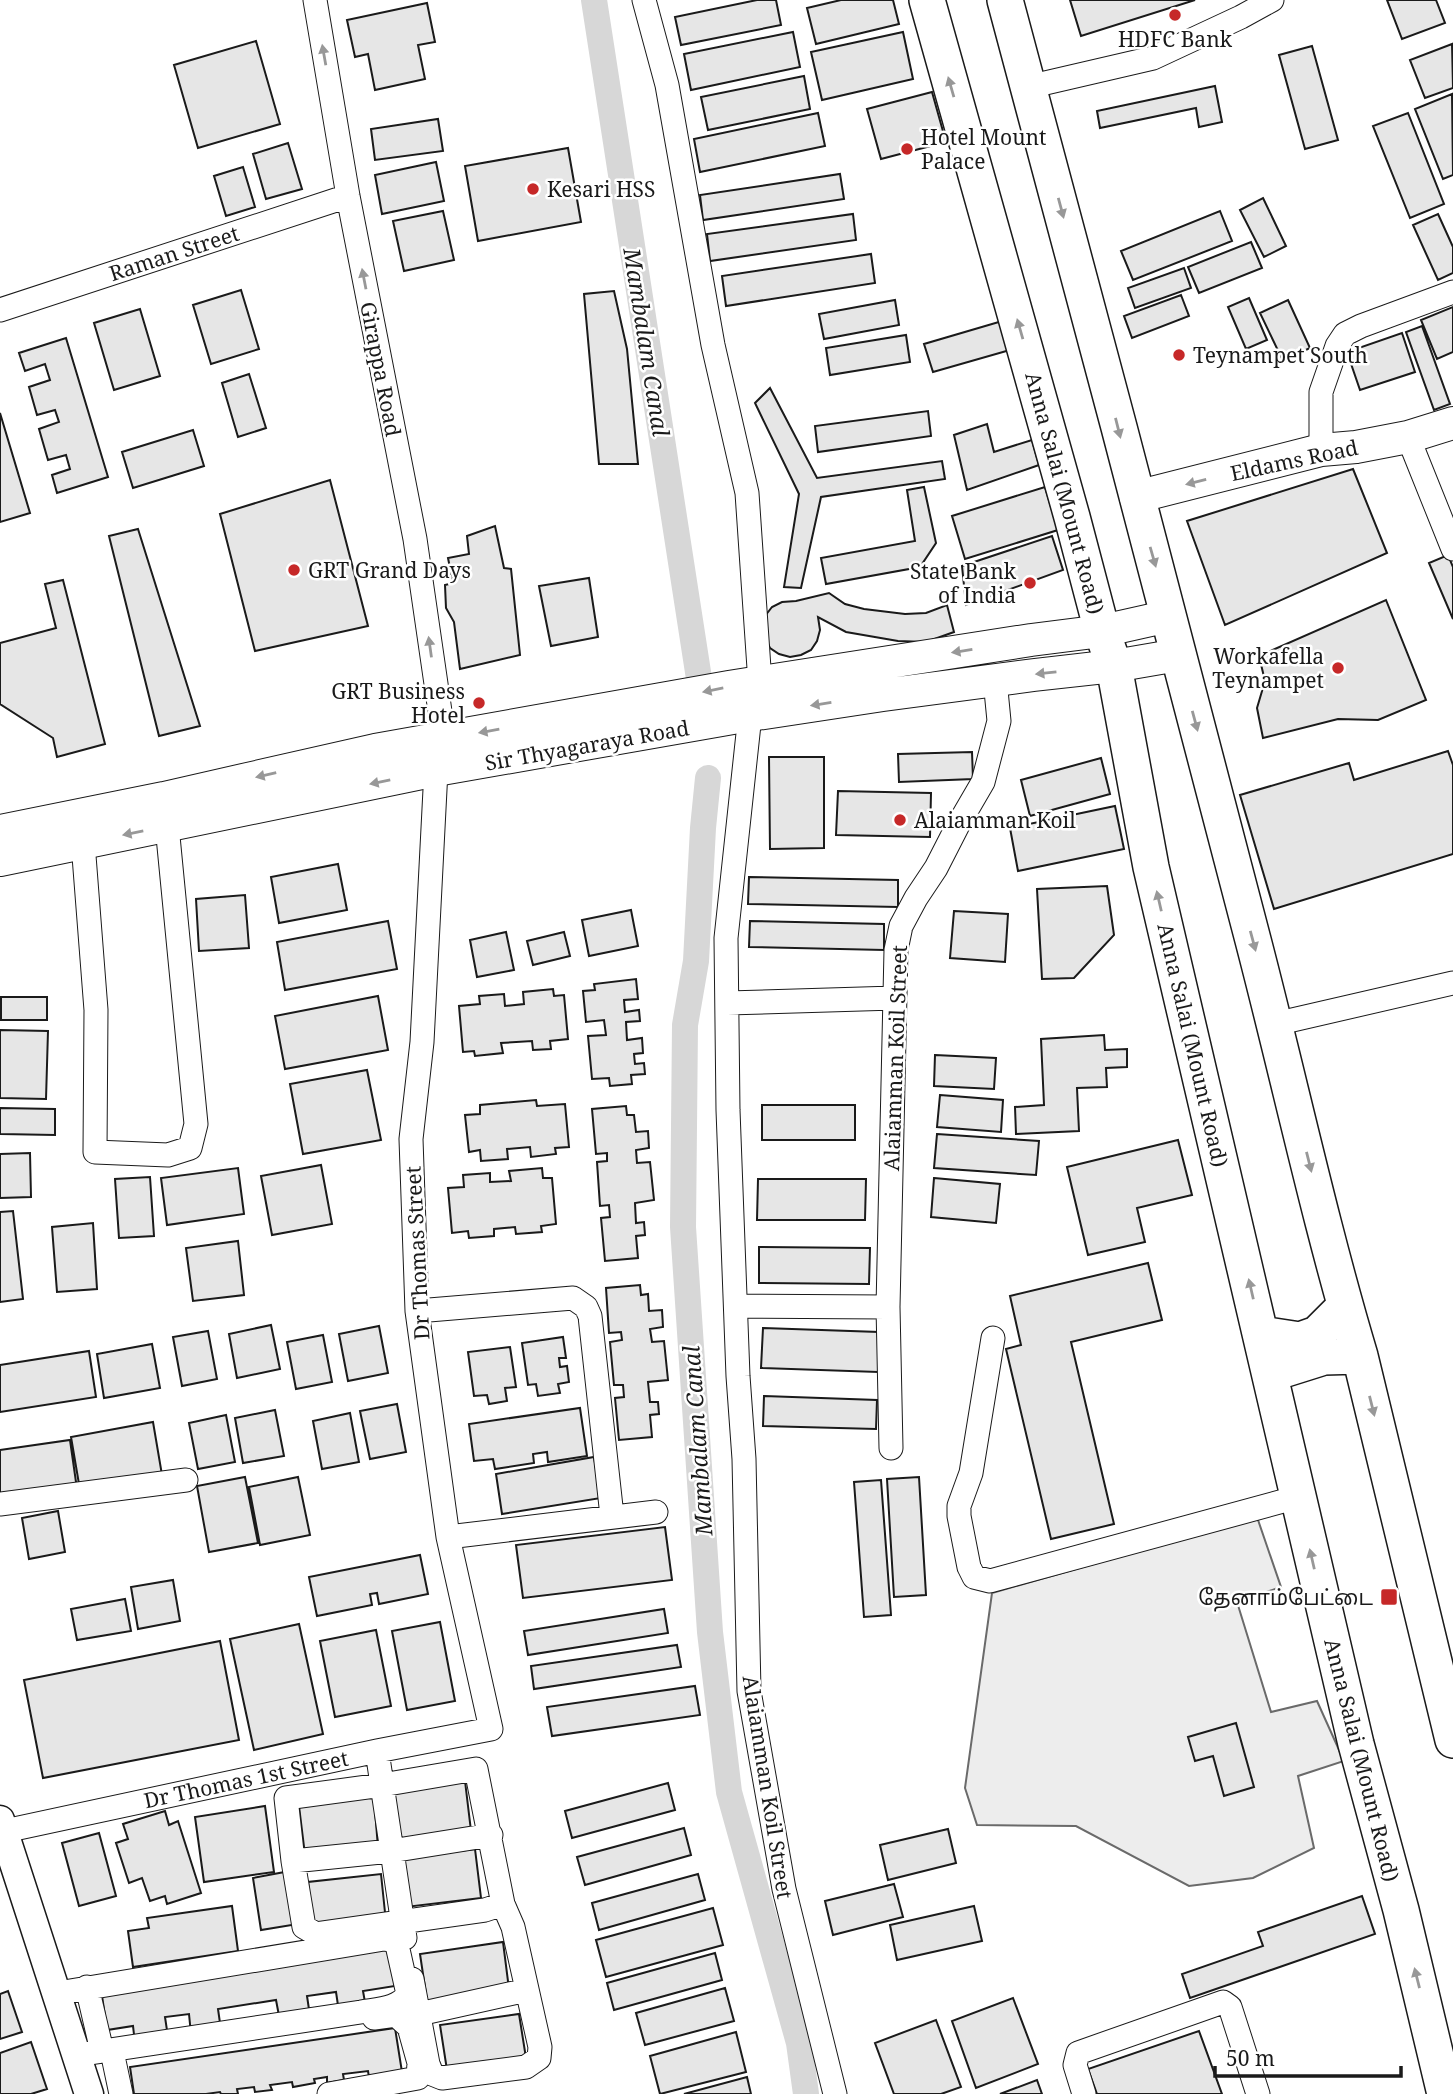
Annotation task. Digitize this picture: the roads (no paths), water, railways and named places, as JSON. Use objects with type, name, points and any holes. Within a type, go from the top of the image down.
[{"type":"main road","name":"Anna Salai (Mount Road)","points":[[927,0],[1114,666],[1151,867],[1356,1744],[1401,1910],[1445,2094]]},
{"type":"main road","points":[[1004,0],[1275,1024],[1345,1306],[1360,1356],[1453,1740]]},
{"type":"main road","name":"Eldams Road","points":[[1136,497],[1321,450],[1356,447],[1408,437],[1453,423]]},
{"type":"main road","name":"Sir Thyagaraya Road","points":[[0,831],[164,798],[375,750],[729,687],[1102,631],[1169,616]]},
{"type":"main road","name":"Sir Thyagaraya Road","points":[[0,860],[436,770],[750,715],[1178,655]]},
{"type":"main road","points":[[1261,1334],[1300,1340],[1317,1334],[1345,1306]]},
{"type":"main road","points":[[1270,1374],[1324,1357],[1360,1356]]},
{"type":"street","name":"Girappa Road","points":[[315,0],[348,196],[415,539],[444,739]]},
{"type":"street","points":[[644,0],[667,85],[713,345],[747,493],[760,683]]},
{"type":"street","points":[[1028,87],[1153,58],[1272,0]]},
{"type":"street","name":"Raman Street","points":[[0,310],[348,196]]},
{"type":"street","points":[[1321,450],[1321,392],[1337,346],[1345,334],[1453,292]]},
{"type":"street","points":[[1408,437],[1453,549]]},
{"type":"street","name":"Alaiamman Koil Street","points":[[891,1448],[888,1307],[896,950],[901,926],[983,782],[999,721],[995,680]]},
{"type":"street","name":"Alaiamman Koil Street","points":[[750,715],[726,938],[728,1110],[738,1376],[744,1459],[749,1691],[784,1889],[835,2094]]},
{"type":"street","name":"Dr Thomas Street","points":[[436,770],[422,1042],[411,1139],[417,1311],[448,1537],[491,1730]]},
{"type":"street","points":[[83,843],[96,1010],[95,1152],[168,1155],[191,1148],[196,1124],[167,826]]},
{"type":"street","points":[[1275,1024],[1453,983]]},
{"type":"street","points":[[727,1003],[895,998]]},
{"type":"street","points":[[417,1311],[573,1298],[586,1307],[590,1315],[612,1516]]},
{"type":"street","points":[[736,1306],[888,1307]]},
{"type":"street","points":[[993,1338],[971,1473],[959,1506],[969,1567],[974,1577],[990,1581],[1298,1497]]},
{"type":"street","points":[[0,1504],[186,1480]]},
{"type":"street","points":[[448,1537],[656,1512]]},
{"type":"street","name":"Dr Thomas 1st Street","points":[[1,1828],[491,1730]]},
{"type":"street","points":[[377,1751],[382,1786],[391,1851],[402,1923],[428,2064],[432,2074],[442,2078],[526,2067],[539,2058],[540,2047],[513,1927],[503,1904],[476,1769],[382,1786],[286,1798],[304,1927],[316,1934],[402,1923],[485,1910],[503,1904]]},
{"type":"street","points":[[1,1828],[58,1993],[93,2058],[121,2094]]},
{"type":"street","points":[[293,1861],[391,1851],[491,1835]]},
{"type":"street","points":[[58,1993],[384,1939],[392,1940],[397,1945],[408,1994],[404,2001],[396,2006],[93,2058]]},
{"type":"street","points":[[88,1987],[93,2058],[89,2094]]},
{"type":"street","points":[[419,2014],[527,1990]]},
{"type":"street","points":[[1084,2094],[1075,2064],[1078,2053],[1223,2002],[1230,2007],[1258,2094]]},
{"type":"street","points":[[93,2058],[396,2015],[409,2027],[419,2063],[418,2078],[329,2094]]},
{"type":"waterway","name":"Mambalam Canal","points":[[594,0],[700,685]]},
{"type":"waterway","name":"Mambalam Canal","points":[[708,778],[696,961],[685,1025],[683,1227],[710,1632],[729,1792],[799,2043],[806,2094]]},
{"type":"place","name":"HDFC Bank","points":[[1175,15]]},
{"type":"place","name":"Hotel Mount Palace","points":[[907,149]]},
{"type":"place","name":"Kesari HSS","points":[[533,189]]},
{"type":"place","name":"Teynampet South","points":[[1179,355]]},
{"type":"place","name":"GRT Grand Days","points":[[294,570]]},
{"type":"place","name":"State Bank of India","points":[[1030,583]]},
{"type":"place","name":"Workafella Teynampet","points":[[1338,668]]},
{"type":"place","name":"GRT Business Hotel","points":[[479,703]]},
{"type":"place","name":"Alaiamman Koil","points":[[900,820]]},
{"type":"place","name":"தேனாம்பேட்டை","points":[[1389,1597]]}]
